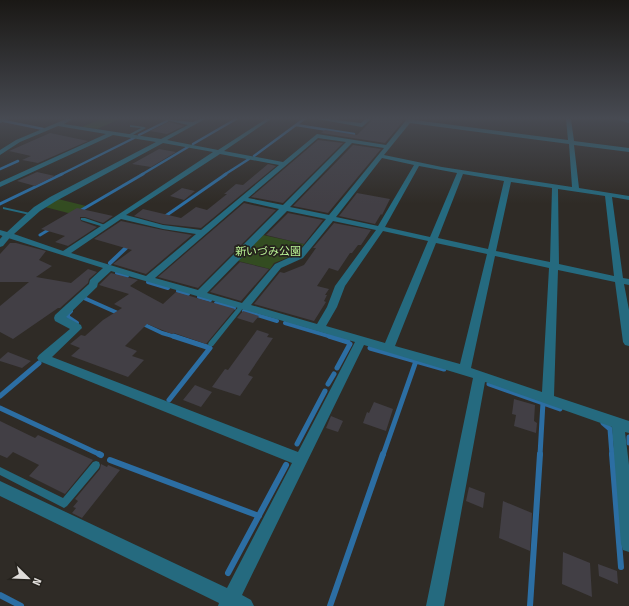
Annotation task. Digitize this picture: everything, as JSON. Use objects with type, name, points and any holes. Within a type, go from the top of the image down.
[{"type":"street","points":[[0,153],[9,147]]},
{"type":"street","points":[[0,185],[81,147]]},
{"type":"street","points":[[0,244],[4,234],[53,199],[150,147]]},
{"type":"street","points":[[195,147],[284,164]]},
{"type":"street","points":[[64,254],[226,147]]},
{"type":"street","points":[[148,279],[304,147]]},
{"type":"street","points":[[200,294],[345,147]]},
{"type":"street","points":[[243,307],[278,266],[300,256],[388,147]]},
{"type":"street","points":[[572,147],[576,190]]},
{"type":"street","points":[[610,147],[629,150]]},
{"type":"street","points":[[381,156],[461,172],[629,198]]},
{"type":"street","points":[[319,329],[332,307],[340,286],[381,228],[418,163]]},
{"type":"street","points":[[388,348],[461,172]]},
{"type":"street","points":[[465,370],[508,179]]},
{"type":"street","points":[[548,399],[554,266],[555,187]]},
{"type":"street","points":[[608,195],[629,342]]},
{"type":"street","points":[[243,198],[629,282]]},
{"type":"street","points":[[120,216],[163,227],[202,233]]},
{"type":"street","points":[[4,234],[148,279],[465,370],[624,425],[629,544]]},
{"type":"street","points":[[110,267],[93,282],[94,285],[59,318],[77,328],[43,358],[301,460]]},
{"type":"street","points":[[0,488],[234,603],[301,460],[361,341]]},
{"type":"street","points":[[435,606],[480,375]]},
{"type":"lane","points":[[5,208],[30,214]]},
{"type":"lane","points":[[83,219],[106,226]]},
{"type":"lane","points":[[211,344],[243,307]]},
{"type":"lane","points":[[0,471],[64,503],[96,465]]},
{"type":"green space","points":[[58,199],[86,206],[72,214],[45,207]]},
{"type":"green space","name":"新いづみ公園","points":[[263,235],[304,244],[297,254],[274,263],[270,269],[238,261]]},
{"type":"building","points":[[17,147],[74,147],[38,163],[22,160],[31,156],[9,151]]},
{"type":"building","points":[[309,147],[339,147],[283,203],[251,197]]},
{"type":"building","points":[[351,147],[381,149],[328,213],[293,206]]},
{"type":"building","points":[[159,149],[176,152],[151,167],[132,164]]},
{"type":"building","points":[[268,164],[276,166],[201,228],[163,224],[134,216],[143,209],[181,218],[196,207],[207,210],[227,194],[224,194],[236,184],[243,185]]},
{"type":"building","points":[[37,172],[55,176],[35,186],[17,181]]},
{"type":"building","points":[[182,188],[195,191],[184,200],[170,196]]},
{"type":"building","points":[[357,193],[390,199],[382,215],[381,214],[375,224],[339,216]]},
{"type":"building","points":[[244,203],[276,210],[198,288],[158,277]]},
{"type":"building","points":[[77,208],[113,216],[103,223],[85,217],[80,217],[81,221],[97,227],[68,246],[55,242],[65,236],[41,229]]},
{"type":"building","points":[[288,213],[323,220],[304,244],[266,235]]},
{"type":"building","points":[[121,221],[192,235],[146,274],[113,264],[132,250],[94,239]]},
{"type":"building","points":[[334,223],[371,230],[361,245],[358,245],[352,253],[350,253],[338,271],[329,268],[317,286],[329,289],[325,295],[327,295],[324,301],[326,302],[314,321],[254,304],[280,272],[284,273],[304,265],[316,248],[313,248]]},
{"type":"building","points":[[10,243],[16,243],[46,251],[39,260],[52,266],[36,277],[71,283],[88,269],[97,272],[89,279],[88,283],[60,308],[13,339],[0,332],[0,306],[29,282],[0,282],[0,254]]},
{"type":"building","points":[[240,262],[269,269],[241,301],[210,292]]},
{"type":"building","points":[[111,273],[138,280],[130,286],[163,304],[176,292],[235,309],[206,344],[174,333],[172,334],[147,324],[125,346],[137,351],[132,356],[144,360],[128,377],[71,356],[80,348],[70,344],[81,335],[85,336],[103,320],[122,308],[114,304],[129,294],[99,285]]},
{"type":"building","points":[[243,311],[259,316],[253,323],[237,318]]},
{"type":"building","points":[[257,330],[269,334],[267,337],[273,338],[248,375],[253,377],[240,396],[212,387],[225,369],[228,370]]},
{"type":"building","points":[[8,352],[31,361],[22,368],[0,361],[0,359]]},
{"type":"building","points":[[195,385],[212,392],[201,407],[183,400]]},
{"type":"building","points":[[514,399],[535,405],[534,421],[537,423],[536,433],[514,426],[516,415],[512,414]]},
{"type":"building","points":[[374,402],[393,409],[386,431],[363,423],[367,412],[369,413]]},
{"type":"building","points":[[331,416],[343,421],[338,432],[326,428]]},
{"type":"building","points":[[0,421],[35,438],[38,435],[93,460],[65,494],[29,476],[39,465],[13,452],[7,458],[0,455]]},
{"type":"building","points":[[101,464],[120,470],[82,518],[72,513],[76,508],[73,507],[78,501],[75,499],[100,469]]},
{"type":"building","points":[[469,487],[485,493],[483,508],[466,501]]},
{"type":"building","points":[[503,501],[532,513],[530,551],[499,538]]},
{"type":"building","points":[[563,552],[590,563],[592,597],[562,584]]},
{"type":"building","points":[[598,564],[617,571],[618,584],[599,576]]},
{"type":"waterway","points":[[62,174],[115,147]]},
{"type":"waterway","points":[[141,175],[188,147]]},
{"type":"waterway","points":[[254,156],[266,147]]},
{"type":"waterway","points":[[224,175],[249,159]]},
{"type":"waterway","points":[[0,169],[18,161]]},
{"type":"waterway","points":[[0,204],[62,174]]},
{"type":"waterway","points":[[78,212],[143,174]]},
{"type":"waterway","points":[[164,217],[226,174]]},
{"type":"waterway","points":[[40,235],[50,229]]},
{"type":"waterway","points":[[110,263],[129,245]]},
{"type":"waterway","points":[[117,273],[127,276]]},
{"type":"waterway","points":[[148,282],[168,288]]},
{"type":"waterway","points":[[178,291],[188,294]]},
{"type":"waterway","points":[[199,297],[210,300]]},
{"type":"waterway","points":[[84,298],[120,314]]},
{"type":"waterway","points":[[216,303],[234,308]]},
{"type":"waterway","points":[[71,311],[68,314],[68,317],[77,323]]},
{"type":"waterway","points":[[244,311],[277,321]]},
{"type":"waterway","points":[[141,323],[162,333],[176,337]]},
{"type":"waterway","points":[[285,323],[332,337]]},
{"type":"waterway","points":[[169,400],[210,348],[173,336]]},
{"type":"waterway","points":[[329,336],[348,342]]},
{"type":"waterway","points":[[337,368],[350,344]]},
{"type":"waterway","points":[[370,348],[416,361]]},
{"type":"waterway","points":[[383,455],[416,361]]},
{"type":"waterway","points":[[416,361],[444,369]]},
{"type":"waterway","points":[[0,396],[39,363]]},
{"type":"waterway","points":[[328,384],[334,374]]},
{"type":"waterway","points":[[489,384],[543,403]]},
{"type":"waterway","points":[[297,444],[325,391]]},
{"type":"waterway","points":[[540,455],[543,403]]},
{"type":"waterway","points":[[543,403],[560,409]]},
{"type":"waterway","points":[[0,408],[101,455],[99,454]]},
{"type":"waterway","points":[[603,423],[610,429],[612,455]]},
{"type":"waterway","points":[[629,437],[629,443]]},
{"type":"waterway","points":[[330,606],[383,454]]},
{"type":"waterway","points":[[530,606],[540,454]]},
{"type":"waterway","points":[[612,454],[621,567]]},
{"type":"waterway","points":[[110,460],[259,516]]},
{"type":"waterway","points":[[259,516],[286,465]]},
{"type":"waterway","points":[[228,573],[259,516]]},
{"type":"waterway","points":[[0,595],[21,606]]}]
